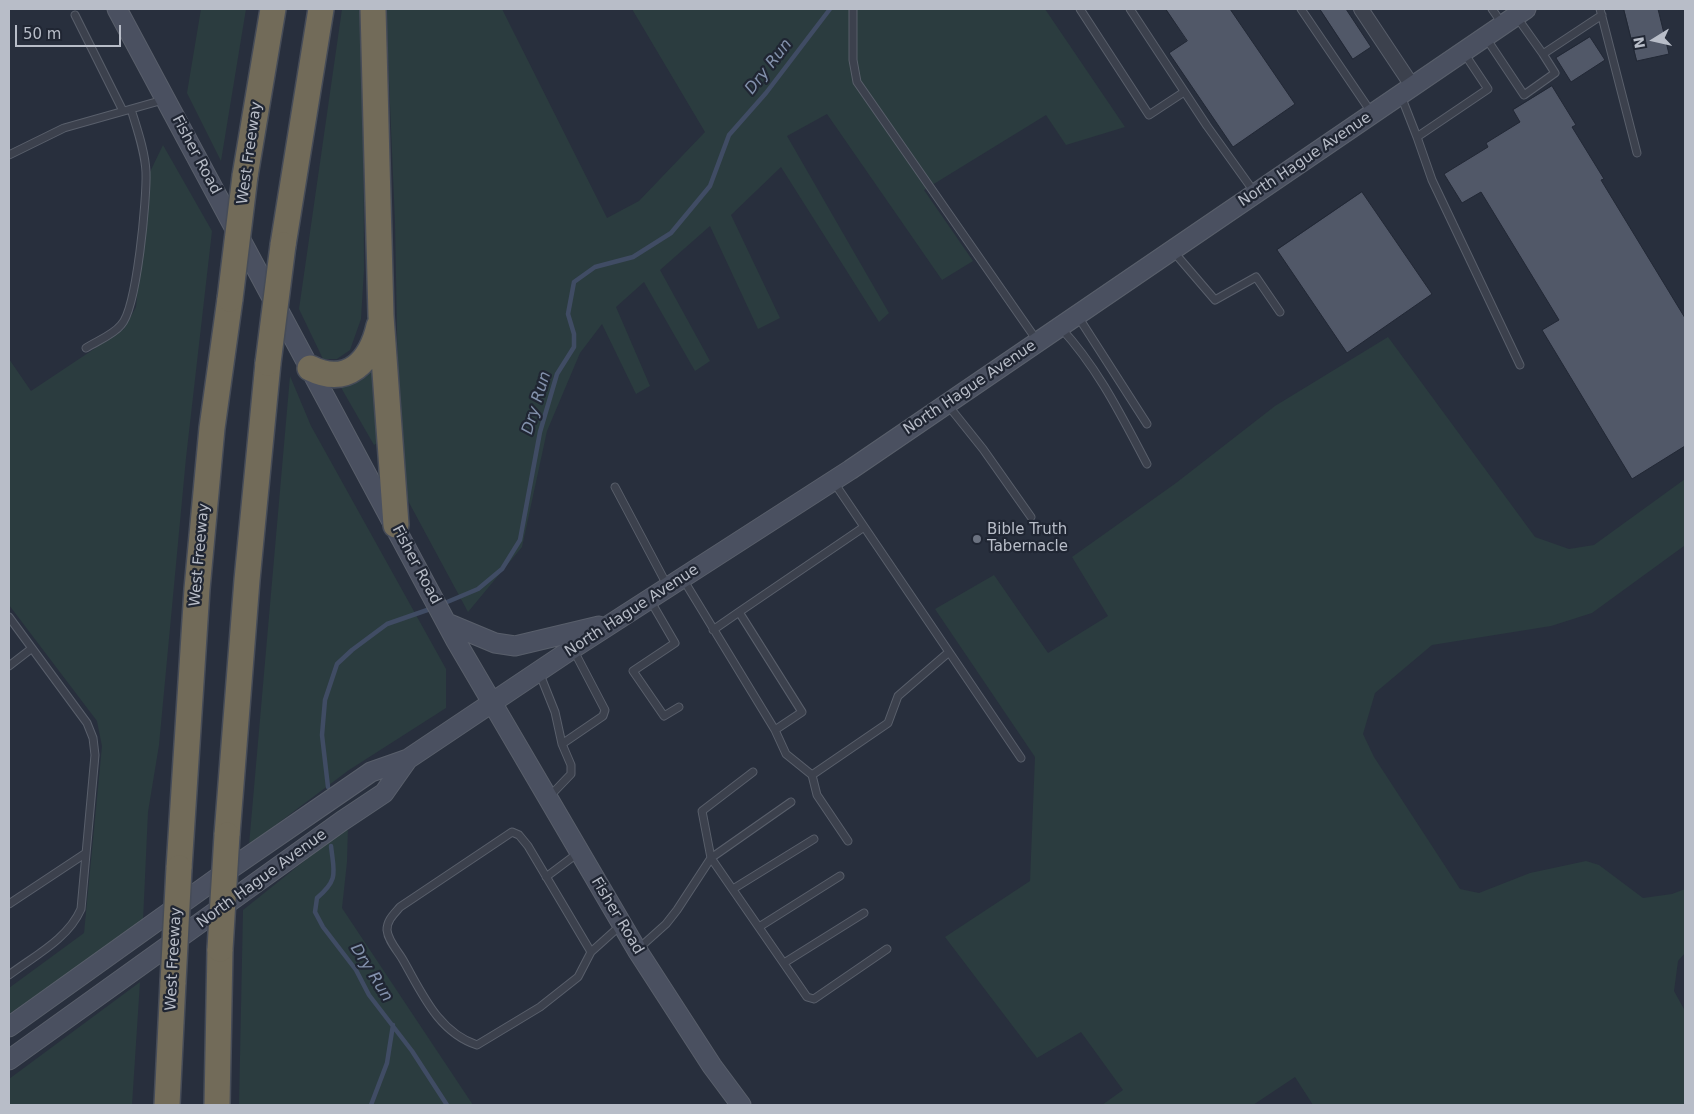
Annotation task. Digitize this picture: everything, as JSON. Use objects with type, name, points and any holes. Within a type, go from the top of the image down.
[{"type":"highway","name":"West Freeway","points":[[167,1105],[179,868],[197,589],[212,428],[245,176],[273,9]]},
{"type":"highway","points":[[217,1105],[220,950],[246,590],[268,363],[283,245],[321,9]]},
{"type":"highway","points":[[373,9],[381,316],[396,525]]},
{"type":"highway","points":[[310,368],[329,375],[349,372],[357,367],[371,351],[381,316]]},
{"type":"highway","points":[[155,1105],[170,1047]]},
{"type":"main road","name":"Fisher Road","points":[[117,9],[447,623],[621,925],[712,1066],[741,1105]]},
{"type":"main road","name":"North Hague Avenue","points":[[9,1027],[220,876],[370,772],[408,759],[538,671],[833,481],[1486,38],[1515,16]]},
{"type":"main road","points":[[447,623],[495,643],[515,646],[616,621]]},
{"type":"main road","name":"North Hague Avenue","points":[[9,1060],[260,882],[342,821],[384,793],[408,759]]},
{"type":"street","points":[[1361,9],[1407,91]]},
{"type":"lane","points":[[853,9],[853,60],[858,82],[1038,342]]},
{"type":"lane","points":[[1080,9],[1149,115],[1184,92]]},
{"type":"lane","points":[[1130,9],[1184,92],[1256,194]]},
{"type":"lane","points":[[1301,9],[1373,114]]},
{"type":"lane","points":[[1486,38],[1524,95],[1555,73],[1515,16],[1492,9]]},
{"type":"lane","points":[[1543,54],[1601,12],[1637,153]]},
{"type":"lane","points":[[75,15],[139,135],[146,171],[140,249],[128,313],[122,325],[86,348]]},
{"type":"lane","points":[[1416,137],[1488,89],[1464,53]]},
{"type":"lane","points":[[1407,91],[1416,137],[1432,180],[1520,365]]},
{"type":"lane","points":[[9,155],[64,128],[166,99]]},
{"type":"lane","points":[[1173,250],[1215,300],[1256,277],[1280,312]]},
{"type":"lane","points":[[1077,315],[1147,424]]},
{"type":"lane","points":[[1060,327],[1079,348],[1103,381],[1147,464]]},
{"type":"lane","points":[[947,404],[983,449],[1031,517]]},
{"type":"lane","points":[[833,481],[1021,758]]},
{"type":"lane","points":[[615,488],[676,583],[713,630],[775,730],[786,754],[812,775],[817,794],[848,841]]},
{"type":"lane","points":[[713,630],[864,527]]},
{"type":"lane","points":[[650,600],[675,643],[633,671],[664,716],[680,707]]},
{"type":"lane","points":[[739,612],[802,712],[775,730]]},
{"type":"lane","points":[[9,618],[87,723],[93,738],[95,755],[81,909],[76,921],[56,941],[9,974]]},
{"type":"lane","points":[[9,666],[31,649]]},
{"type":"lane","points":[[562,744],[603,716],[605,710],[572,649]]},
{"type":"lane","points":[[812,775],[888,723],[898,696],[949,652]]},
{"type":"lane","points":[[538,671],[555,712],[562,744],[571,766],[571,774],[548,798]]},
{"type":"lane","points":[[753,772],[702,811],[705,834],[711,858],[807,997],[814,999],[887,949]]},
{"type":"lane","points":[[637,950],[666,924],[711,858],[791,802]]},
{"type":"lane","points":[[591,952],[528,846],[519,835],[512,832],[400,907],[390,918],[387,930],[391,941],[427,1004],[451,1032],[476,1045],[540,1007],[578,977],[591,952],[621,925]]},
{"type":"lane","points":[[733,889],[814,839]]},
{"type":"lane","points":[[546,877],[579,852]]},
{"type":"lane","points":[[9,904],[86,853]]},
{"type":"lane","points":[[759,927],[840,876]]},
{"type":"lane","points":[[784,963],[864,913]]},
{"type":"shaded area","points":[[201,9],[246,9],[221,161],[187,93]]},
{"type":"shaded area","points":[[342,9],[363,9],[364,270],[361,319],[350,350],[337,359],[323,359],[299,309]]},
{"type":"shaded area","points":[[386,9],[502,9],[607,218],[639,201],[705,132],[632,9],[1045,9],[1125,127],[1066,145],[1046,115],[924,190],[973,261],[942,280],[827,114],[787,136],[889,313],[879,322],[781,167],[731,215],[780,318],[758,329],[710,226],[660,270],[710,361],[695,371],[644,282],[616,307],[650,386],[636,394],[602,324],[580,353],[547,431],[522,547],[468,612],[406,497],[399,440],[395,223]]},
{"type":"shaded area","points":[[163,145],[212,231],[186,458],[159,745],[148,812],[143,921],[9,1014],[9,988],[84,933],[102,746],[97,721],[9,605],[9,359],[31,391],[124,329],[136,307],[149,174]]},
{"type":"shaded area","points":[[1388,337],[1535,537],[1569,549],[1594,545],[1685,479],[1684,546],[1592,613],[1551,626],[1432,645],[1375,693],[1363,734],[1374,757],[1460,889],[1479,893],[1530,873],[1586,861],[1599,865],[1643,898],[1672,894],[1685,889],[1685,953],[1678,961],[1674,991],[1685,1011],[1685,1105],[1313,1105],[1295,1077],[1253,1105],[1102,1105],[1123,1090],[1081,1032],[1037,1058],[945,937],[1030,881],[1035,757],[935,609],[994,575],[1048,653],[1108,616],[1072,557],[1176,483],[1275,406]]},
{"type":"shaded area","points":[[377,359],[381,441],[374,445],[339,384]]},
{"type":"shaded area","points":[[290,376],[311,426],[446,669],[446,708],[349,770],[249,845]]},
{"type":"shaded area","points":[[348,826],[347,862],[342,908],[473,1105],[239,1105],[243,910]]},
{"type":"shaded area","points":[[140,982],[132,1105],[9,1105],[9,1079]]},
{"type":"building","points":[[1166,9],[1230,9],[1295,104],[1233,147],[1169,53],[1187,41]]},
{"type":"building","points":[[1320,9],[1346,9],[1371,47],[1353,59]]},
{"type":"building","points":[[1624,9],[1658,9],[1669,54],[1637,61]]},
{"type":"building","points":[[1590,37],[1605,60],[1571,82],[1556,58]]},
{"type":"building","points":[[1552,86],[1576,125],[1572,127],[1604,179],[1601,180],[1685,318],[1685,446],[1632,479],[1542,330],[1559,320],[1481,192],[1462,203],[1444,174],[1488,147],[1486,143],[1520,122],[1513,110]]},
{"type":"building","points":[[1362,192],[1432,294],[1347,353],[1277,250]]},
{"type":"waterway","name":"Dry Run","points":[[440,605],[478,589],[502,569],[520,540],[540,432],[557,374],[574,347],[574,334],[568,314],[574,282],[595,267],[633,257],[671,233],[710,186],[729,135],[766,93],[830,9]]},
{"type":"waterway","name":"Dry Run","points":[[328,787],[322,735],[325,700],[337,664],[352,650],[387,624],[433,608]]},
{"type":"waterway","name":"Dry Run","points":[[331,846],[334,869],[332,880],[329,886],[317,898],[315,912],[323,927],[356,970],[369,995],[412,1051],[447,1105]]},
{"type":"waterway","points":[[371,1105],[387,1063],[393,1025]]},
{"type":"place","name":"Bible Truth Tabernacle","points":[[977,539]]}]
